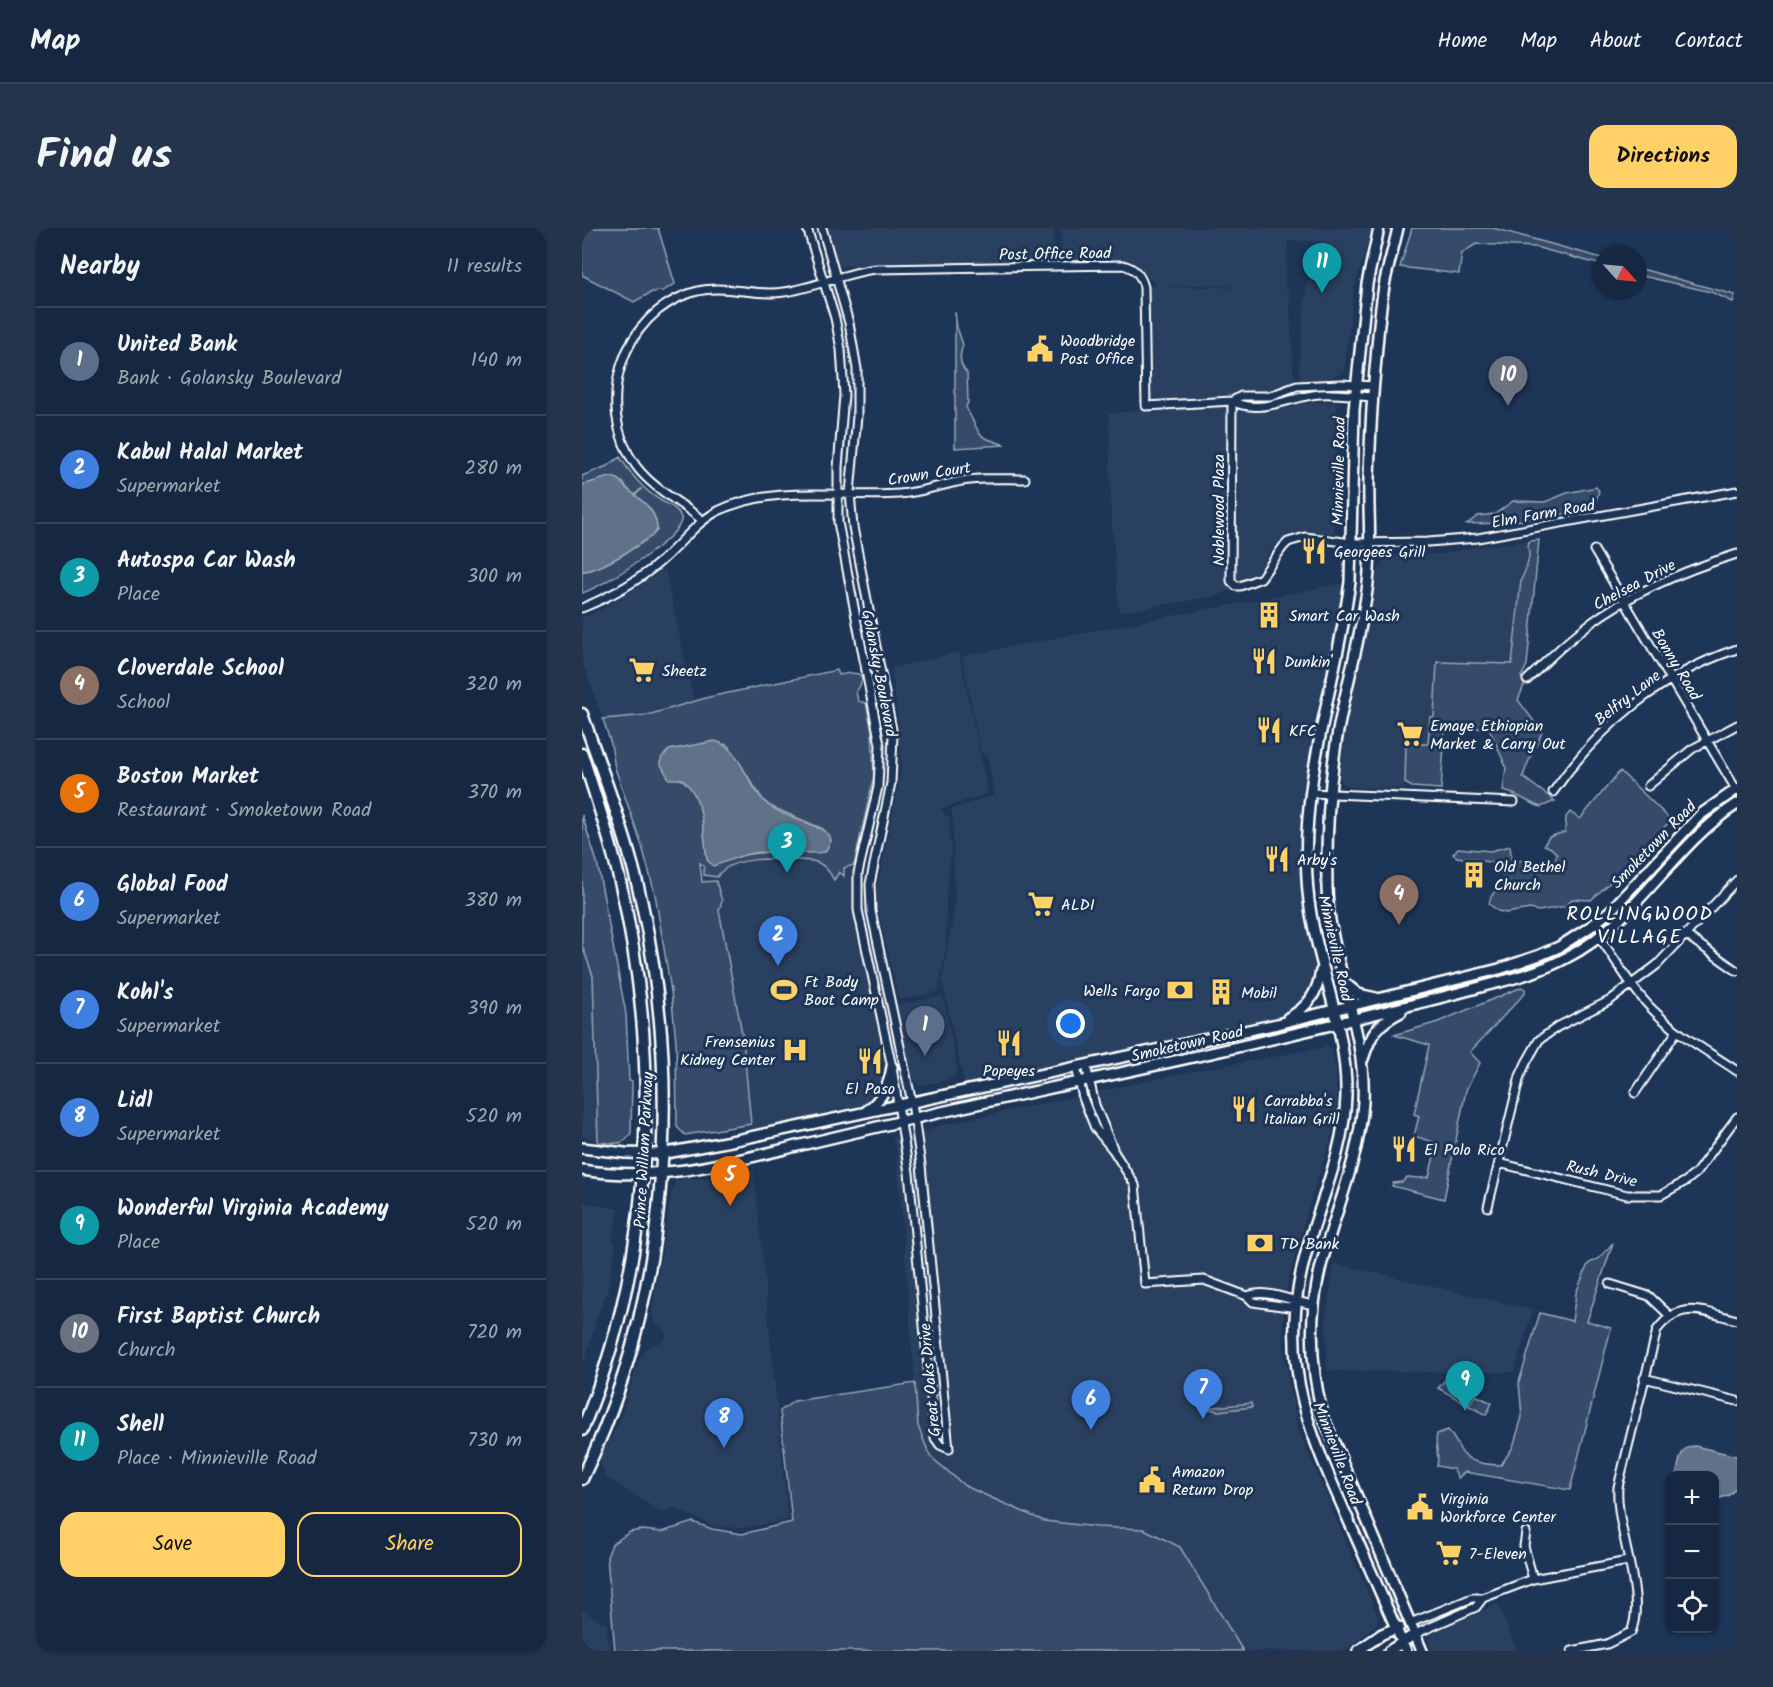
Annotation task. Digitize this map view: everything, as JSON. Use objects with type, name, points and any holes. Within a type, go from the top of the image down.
[{"type":"highway","name":"Prince William Parkway","points":[[582,714],[625,840],[642,903],[650,942],[659,1017],[664,1100],[653,1246],[637,1331],[613,1408],[583,1475]]},
{"type":"highway","name":"Prince William Parkway","points":[[582,754],[621,885],[640,992],[645,1061],[644,1154],[636,1233],[610,1353],[582,1430]]},
{"type":"main road","name":"Minnieville Road","points":[[1379,228],[1366,284],[1356,385],[1352,437],[1352,543],[1347,608],[1321,725],[1307,841],[1306,875],[1311,915],[1338,1024],[1346,1075],[1345,1108],[1341,1141],[1304,1262],[1296,1302],[1294,1329],[1295,1365],[1305,1415],[1321,1458],[1404,1646]]},
{"type":"main road","name":"Minnieville Road","points":[[1398,228],[1380,315],[1373,397],[1369,483],[1370,542],[1365,603],[1338,729],[1330,793],[1327,846],[1330,922],[1362,1062],[1362,1105],[1357,1148],[1322,1264],[1311,1326],[1313,1366],[1323,1416],[1422,1651]]},
{"type":"main road","name":"Smoketown Road","points":[[582,1148],[661,1154],[736,1140],[1277,1024],[1516,964],[1576,937],[1610,910],[1700,815],[1737,790]]},
{"type":"main road","name":"Smoketown Road","points":[[582,1170],[642,1175],[660,1174],[746,1158],[1338,1024],[1542,969],[1569,957],[1599,937],[1626,913],[1699,835],[1737,804]]},
{"type":"main road","points":[[1277,1024],[1301,1010],[1312,999],[1319,982],[1322,965]]},
{"type":"main road","points":[[1344,980],[1358,994],[1382,999]]},
{"type":"main road","points":[[1362,1062],[1368,1042],[1378,1026],[1413,1005]]},
{"type":"main road","points":[[863,1114],[885,1092],[892,1067]]},
{"type":"main road","points":[[1358,1651],[1382,1634],[1410,1623]]},
{"type":"main road","points":[[1389,1651],[1404,1646],[1415,1634]]},
{"type":"street","name":"Golansky Boulevard","points":[[807,228],[835,318],[844,374],[843,422],[837,493],[841,543],[880,745],[878,788],[862,851],[857,889],[863,937],[892,1067],[900,1122]]},
{"type":"street","name":"Golansky Boulevard","points":[[822,228],[849,323],[857,369],[857,416],[850,493],[852,527],[893,735],[890,792],[874,860],[870,890],[875,934],[914,1119]]},
{"type":"street","name":"Post Office Road","points":[[837,277],[877,269],[1129,267],[1139,274],[1144,286],[1146,405],[1232,401]]},
{"type":"street","points":[[703,521],[651,482],[638,468],[627,450],[616,417],[615,400],[617,375],[625,352],[647,322],[667,305],[685,295],[704,290],[723,289],[754,293],[782,293],[837,277]]},
{"type":"street","points":[[1232,401],[1241,396],[1270,396],[1297,386],[1341,384],[1374,386]]},
{"type":"street","points":[[1232,401],[1242,406],[1258,407],[1318,394],[1373,397]]},
{"type":"street","name":"Noblewood Plaza","points":[[1232,401],[1230,539],[1233,584],[1240,586],[1262,578],[1277,554],[1288,542],[1305,537],[1352,543]]},
{"type":"street","name":"Crown Court","points":[[582,608],[647,572],[703,521],[718,511],[747,501],[790,495],[911,493],[971,480],[1025,479]]},
{"type":"street","name":"Elm Farm Road","points":[[1352,543],[1428,542],[1478,538],[1737,491]]},
{"type":"street","name":"Bonny Road","points":[[1593,550],[1737,790]]},
{"type":"street","name":"Chelsea Drive","points":[[1527,680],[1588,626],[1625,601],[1687,571],[1737,554]]},
{"type":"street","name":"Belfry Lane","points":[[1553,792],[1600,734],[1638,701],[1693,666],[1737,649]]},
{"type":"street","points":[[871,693],[884,690]]},
{"type":"street","points":[[1648,786],[1675,761],[1707,740],[1737,725]]},
{"type":"street","points":[[1311,793],[1514,802]]},
{"type":"street","points":[[1488,1208],[1521,1076],[1539,1040],[1559,1026],[1609,1001],[1657,965],[1737,880]]},
{"type":"street","points":[[857,889],[870,890]]},
{"type":"street","points":[[1686,935],[1737,971]]},
{"type":"street","points":[[1599,937],[1631,984],[1653,1010],[1677,1031],[1737,1071]]},
{"type":"street","points":[[1635,1093],[1677,1031]]},
{"type":"street","points":[[1081,1066],[1087,1110],[1095,1128],[1131,1176],[1138,1194],[1145,1284],[1204,1280],[1247,1296],[1253,1302],[1289,1307],[1296,1302],[1314,1305]]},
{"type":"street","name":"Rush Drive","points":[[1500,1163],[1627,1195],[1661,1195],[1673,1190],[1696,1173],[1737,1118]]},
{"type":"street","name":"Great Oaks Drive","points":[[900,1122],[909,1173],[935,1438],[940,1445],[949,1449],[926,1206],[914,1119]]},
{"type":"street","points":[[1610,1284],[1649,1296],[1670,1316]]},
{"type":"street","points":[[1572,1651],[1607,1644],[1631,1632],[1636,1615],[1618,1508],[1618,1487],[1654,1338],[1662,1323],[1670,1316],[1682,1311],[1693,1310],[1737,1320]]},
{"type":"street","points":[[1644,1378],[1737,1401]]},
{"type":"street","points":[[1527,1532],[1524,1546],[1533,1579]]},
{"type":"street","points":[[1410,1623],[1472,1598],[1483,1598],[1533,1579],[1628,1561]]},
{"type":"street","points":[[1415,1634],[1476,1606],[1483,1598]]},
{"type":"shaded area","points":[[582,228],[658,228],[675,284],[663,291],[652,292],[634,302],[582,275]]},
{"type":"shaded area","points":[[828,228],[1053,228],[1055,263],[838,266]]},
{"type":"shaded area","points":[[1061,228],[1372,228],[1354,288],[1344,372],[1324,380],[1300,382],[1299,365],[1306,290],[1320,241],[1288,241],[1285,289],[1289,289],[1295,403],[1337,402],[1334,533],[1305,533],[1281,541],[1271,550],[1253,579],[1217,596],[1119,612],[1111,513],[1109,414],[1151,408],[1146,286],[1157,286],[1137,267],[1115,261],[1061,263]],"holes":[[[1199,285],[1258,288],[1158,286]]]},
{"type":"shaded area","points":[[1412,228],[1493,228],[1593,256],[1593,263],[1535,247],[1476,244],[1462,253],[1459,274],[1400,267]]},
{"type":"shaded area","points":[[1647,271],[1735,295],[1733,302],[1711,292],[1647,277]]},
{"type":"shaded area","points":[[955,312],[963,345],[961,363],[967,373],[968,402],[966,407],[979,433],[985,438],[1005,445],[955,448]]},
{"type":"shaded area","points":[[620,457],[642,486],[678,511],[681,517],[679,525],[657,548],[640,560],[605,582],[582,593],[582,571],[618,558],[652,536],[657,530],[653,513],[623,482],[593,482],[582,485],[582,476],[607,466]]},
{"type":"shaded area","points":[[609,477],[618,479],[643,501],[654,516],[657,530],[652,536],[618,558],[582,571],[582,485]]},
{"type":"shaded area","points":[[1596,487],[1599,491],[1595,504],[1589,510],[1502,523],[1467,524],[1478,516],[1495,514],[1513,501],[1545,502],[1567,493]]},
{"type":"shaded area","points":[[1539,540],[1527,665],[1437,662],[1434,717],[1430,718],[1428,745],[1406,744],[1405,789],[1350,787],[1343,784],[1339,776],[1346,729],[1377,574],[1382,563],[1390,557],[1401,554],[1443,554],[1480,546]]},
{"type":"shaded area","points":[[1539,540],[1527,665],[1521,677],[1525,683],[1518,700],[1542,732],[1523,777],[1555,801],[1541,807],[1503,791],[1506,767],[1489,728],[1445,729],[1441,789],[1412,787],[1405,783],[1406,744],[1428,744],[1430,717],[1434,717],[1437,662],[1512,664],[1521,580],[1529,559],[1528,543]]},
{"type":"shaded area","points":[[665,569],[694,702],[648,715],[603,719],[582,660],[582,618],[607,606]]},
{"type":"shaded area","points":[[1350,582],[1315,765],[1306,875],[1322,965],[1312,999],[1277,1024],[966,1091],[942,980],[955,905],[952,809],[994,795],[988,757],[981,752],[962,656]]},
{"type":"shaded area","points":[[959,652],[988,793],[941,809],[950,818],[949,843],[952,844],[946,897],[946,947],[938,992],[899,1000],[875,899],[902,767],[892,668]]},
{"type":"shaded area","points":[[837,670],[839,675],[859,674],[862,678],[856,692],[858,701],[866,703],[872,730],[874,776],[854,865],[844,868],[844,876],[839,872],[834,880],[824,866],[813,861],[761,859],[735,864],[724,869],[717,877],[704,875],[704,866],[700,863],[702,882],[716,881],[722,901],[719,910],[743,1039],[751,1124],[685,1135],[677,1127],[676,1042],[671,991],[655,894],[642,846],[615,768],[611,744],[603,719],[648,715],[709,697]],"holes":[[[725,744],[763,800],[770,806],[823,829],[830,836],[831,841],[798,851],[741,855],[718,864],[707,860],[698,801],[686,783],[677,778]]]},
{"type":"shaded area","points":[[715,741],[731,750],[758,794],[770,806],[826,832],[831,841],[825,852],[754,853],[713,866],[707,860],[702,816],[695,796],[682,779],[669,779],[660,763],[669,750]]},
{"type":"shaded area","points":[[1620,771],[1671,820],[1628,866],[1591,900],[1572,899],[1566,906],[1539,911],[1530,909],[1506,913],[1498,911],[1489,904],[1495,892],[1508,889],[1509,881],[1505,880],[1495,863],[1457,857],[1453,854],[1458,848],[1490,851],[1510,846],[1512,862],[1531,859],[1531,872],[1552,870],[1557,854],[1544,845],[1549,837],[1565,832],[1566,817],[1570,812],[1580,819]]},
{"type":"shaded area","points":[[582,815],[597,862],[626,1014],[629,1081],[632,1081],[631,1133],[625,1140],[617,1143],[598,1142],[593,976],[582,945]]},
{"type":"shaded area","points":[[765,855],[857,859],[854,901],[856,918],[888,1068],[886,1086],[869,1103],[758,1128],[738,1129],[722,995],[682,879],[744,858]]},
{"type":"shaded area","points":[[582,945],[593,976],[598,1140],[582,1136]]},
{"type":"shaded area","points":[[1522,987],[1525,993],[1470,1052],[1480,1063],[1466,1090],[1444,1199],[1392,1186],[1393,1183],[1402,1182],[1407,1177],[1429,1177],[1437,1143],[1414,1136],[1419,1116],[1414,1114],[1429,1045],[1394,1035],[1438,1022]]},
{"type":"shaded area","points":[[943,996],[957,1069],[954,1078],[920,1086],[912,1078],[896,1005]]},
{"type":"shaded area","points":[[1331,1046],[1336,1069],[1337,1106],[1332,1135],[1309,1205],[1287,1285],[1283,1321],[1285,1359],[1298,1429],[1378,1616],[1377,1623],[1344,1651],[1243,1651],[1180,1547],[1144,1529],[1044,1521],[965,1486],[930,1456],[918,1426],[897,1150],[892,1138],[929,1130],[937,1126],[1184,1073]]},
{"type":"shaded area","points":[[754,1170],[788,1520],[743,1528],[717,1527],[674,1508],[661,1512],[607,1478],[601,1466],[601,1456],[619,1422],[639,1360],[646,1348],[665,1340],[666,1331],[655,1323],[652,1311],[672,1189],[676,1181],[684,1178],[704,1179]]},
{"type":"shaded area","points":[[582,1202],[619,1209],[612,1238],[616,1247],[607,1292],[597,1317],[585,1361],[582,1362]]},
{"type":"shaded area","points":[[1613,1243],[1587,1321],[1611,1328],[1570,1490],[1465,1472],[1458,1478],[1453,1469],[1437,1466],[1437,1434],[1448,1430],[1464,1455],[1485,1464],[1501,1465],[1513,1447],[1522,1417],[1519,1382],[1540,1313],[1572,1321],[1576,1293],[1588,1264],[1599,1258]]},
{"type":"shaded area","points":[[1334,1263],[1533,1310],[1514,1372],[1327,1371],[1326,1317]]},
{"type":"shaded area","points":[[1448,1377],[1454,1378],[1469,1389],[1468,1405],[1438,1388]]},
{"type":"shaded area","points":[[915,1383],[918,1426],[930,1456],[965,1486],[1044,1521],[1144,1529],[1180,1547],[1243,1651],[615,1651],[607,1557],[612,1544],[630,1532],[642,1530],[662,1532],[693,1522],[712,1529],[742,1534],[792,1522],[780,1411],[794,1401]]},
{"type":"shaded area","points":[[1475,1395],[1492,1403],[1486,1415],[1469,1406]]},
{"type":"shaded area","points":[[1251,1403],[1252,1407],[1218,1411],[1206,1408]]},
{"type":"shaded area","points":[[1695,1446],[1737,1456],[1737,1487],[1729,1495],[1719,1499],[1719,1471],[1677,1471],[1683,1452]]},
{"type":"shaded area","points":[[1498,1604],[1517,1651],[1432,1651],[1428,1640],[1432,1633]]},
{"type":"shaded area","points":[[582,1610],[607,1625],[609,1651],[582,1651]]},
{"type":"waterway","points":[[636,494],[641,489]]},
{"type":"place","name":"Shell","points":[[1322,293]]},
{"type":"place","name":"Woodbridge Post Office","points":[[1040,349]]},
{"type":"place","name":"First Baptist Church","points":[[1508,406]]},
{"type":"place","name":"Georgees Grill","points":[[1314,551]]},
{"type":"place","name":"Smart Car Wash","points":[[1269,615]]},
{"type":"place","name":"Dunkin'","points":[[1264,661]]},
{"type":"place","name":"Sheetz","points":[[642,670]]},
{"type":"place","name":"KFC","points":[[1269,730]]},
{"type":"place","name":"Emaye Ethiopian Market & Carry Out","points":[[1410,734]]},
{"type":"place","name":"Arby's","points":[[1277,859]]},
{"type":"place","name":"Autospa Car Wash","points":[[787,873]]},
{"type":"place","name":"Old Bethel Church","points":[[1474,875]]},
{"type":"place","name":"ALDI","points":[[1041,904]]},
{"type":"place","name":"Cloverdale School","points":[[1399,925]]},
{"type":"place","name":"Kabul Halal Market","points":[[778,966]]},
{"type":"place","name":"Ft Body Boot Camp","points":[[784,990]]},
{"type":"place","name":"Wells Fargo","points":[[1180,990]]},
{"type":"place","name":"Mobil","points":[[1221,992]]},
{"type":"place","name":"Popeyes","points":[[1009,1043]]},
{"type":"place","name":"Frensenius Kidney Center","points":[[795,1050]]},
{"type":"place","name":"United Bank","points":[[925,1056]]},
{"type":"place","name":"El Paso","points":[[870,1061]]},
{"type":"place","name":"Carrabba's Italian Grill","points":[[1244,1109]]},
{"type":"place","name":"El Polo Rico","points":[[1404,1149]]},
{"type":"place","name":"Boston Market","points":[[730,1206]]},
{"type":"place","name":"TD Bank","points":[[1260,1243]]},
{"type":"place","name":"Wonderful Virginia Academy","points":[[1465,1411]]},
{"type":"place","name":"Kohl's","points":[[1203,1419]]},
{"type":"place","name":"Global Food","points":[[1091,1430]]},
{"type":"place","name":"Lidl","points":[[724,1448]]},
{"type":"place","name":"Amazon Return Drop","points":[[1152,1480]]},
{"type":"place","name":"Virginia Workforce Center","points":[[1420,1507]]},
{"type":"place","name":"7-Eleven","points":[[1449,1553]]},
{"type":"district","name":"ROLLINGWOOD VILLAGE","points":[[1640,924]]}]
